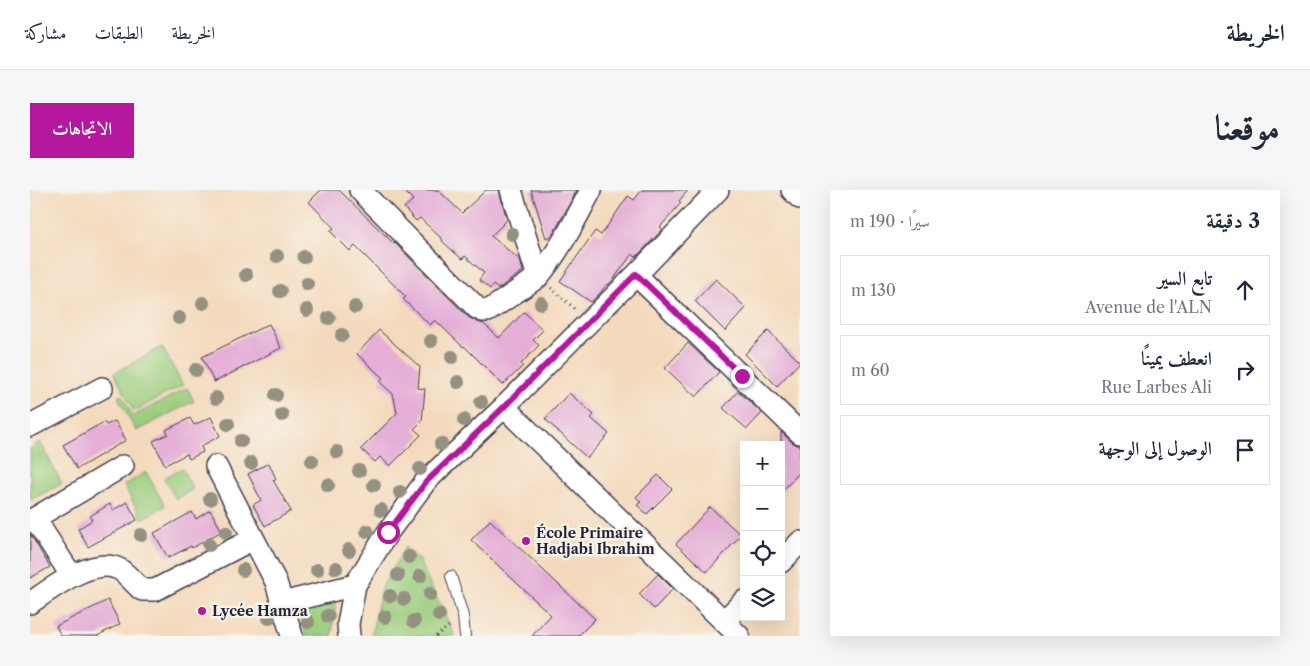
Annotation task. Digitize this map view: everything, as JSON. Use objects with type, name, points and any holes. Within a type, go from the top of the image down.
[{"type":"street","points":[[360,190],[477,308],[483,311],[488,311],[538,277],[552,260],[591,190]]},
{"type":"street","points":[[511,190],[538,277]]},
{"type":"street","points":[[349,636],[348,624],[355,585],[388,532],[426,482],[504,407],[718,190]]},
{"type":"street","points":[[792,190],[800,198]]},
{"type":"street","points":[[636,274],[800,433]]},
{"type":"street","points":[[30,426],[102,388]]},
{"type":"street","points":[[504,407],[739,636]]},
{"type":"street","points":[[72,575],[33,520],[123,466]]},
{"type":"street","points":[[216,466],[276,582],[292,636]]},
{"type":"street","points":[[30,603],[72,575],[103,566],[119,569],[142,590],[155,590],[253,539]]},
{"type":"street","points":[[785,558],[799,545]]},
{"type":"street","points":[[282,603],[355,585]]},
{"type":"street","points":[[724,621],[740,604]]},
{"type":"lane","points":[[451,576],[463,616],[465,636]]},
{"type":"path","points":[[538,277],[589,321]]},
{"type":"green space","points":[[162,347],[183,385],[134,411],[114,373]]},
{"type":"green space","points":[[187,388],[194,401],[136,431],[118,397],[122,395],[133,416]]},
{"type":"green space","points":[[40,442],[62,484],[30,500],[30,449]]},
{"type":"green space","points":[[182,468],[193,489],[176,499],[164,478]]},
{"type":"green space","points":[[146,472],[165,506],[142,519],[124,485]]},
{"type":"green space","points":[[405,547],[418,559],[455,636],[371,636],[382,587]]},
{"type":"green space","points":[[336,602],[332,636],[306,636],[300,611],[315,610]]},
{"type":"building","points":[[321,190],[339,190],[395,243],[468,317],[484,324],[499,338],[524,312],[543,330],[533,340],[539,345],[521,364],[523,366],[503,385],[435,320],[430,325],[403,299],[406,297],[355,246],[350,251],[330,231],[334,228],[309,202]]},
{"type":"building","points":[[403,190],[438,190],[462,213],[486,190],[499,190],[507,220],[491,236],[520,260],[523,271],[498,289],[493,285],[490,289],[479,280],[484,273],[465,256],[462,259],[420,218],[416,221],[404,208],[413,200]]},
{"type":"building","points":[[531,190],[577,190],[552,236],[546,238]]},
{"type":"building","points":[[642,190],[688,190],[679,201],[681,203],[660,227],[663,229],[636,257],[632,254],[613,280],[591,302],[560,281],[595,231],[601,235],[628,196],[634,200]]},
{"type":"building","points":[[716,279],[746,308],[725,331],[695,301]]},
{"type":"building","points":[[269,324],[281,348],[214,382],[202,357]]},
{"type":"building","points":[[379,330],[420,367],[418,388],[425,389],[422,421],[414,429],[421,435],[390,466],[380,457],[375,462],[361,449],[397,413],[393,394],[380,382],[383,378],[357,354]]},
{"type":"building","points":[[768,331],[800,362],[777,386],[745,354]]},
{"type":"building","points":[[688,343],[719,372],[696,397],[665,368]]},
{"type":"building","points":[[738,391],[762,413],[747,429],[723,408]]},
{"type":"building","points":[[569,393],[594,415],[591,418],[609,434],[587,458],[545,419]]},
{"type":"building","points":[[211,417],[220,436],[201,446],[203,452],[189,459],[187,454],[165,465],[153,441],[168,434],[166,430],[190,418],[194,425]]},
{"type":"building","points":[[115,421],[126,440],[77,469],[63,445],[104,422],[106,425]]},
{"type":"building","points":[[781,432],[792,442],[800,445],[800,472],[785,488],[785,441],[781,441]]},
{"type":"building","points":[[269,463],[276,479],[273,480],[291,511],[265,526],[253,505],[261,500],[248,474]]},
{"type":"building","points":[[658,475],[672,489],[647,514],[637,505],[641,502],[636,497]]},
{"type":"building","points":[[127,502],[137,520],[88,547],[78,529],[92,520],[90,516],[110,504],[113,510]]},
{"type":"building","points":[[710,507],[740,534],[707,572],[676,544]]},
{"type":"building","points":[[210,510],[222,531],[192,548],[191,546],[168,558],[154,533],[192,512],[196,519]]},
{"type":"building","points":[[490,520],[595,619],[578,636],[532,636],[551,615],[471,540]]},
{"type":"building","points":[[30,534],[50,567],[30,578]]},
{"type":"building","points":[[658,574],[673,589],[654,609],[639,594]]},
{"type":"building","points":[[108,600],[120,624],[97,636],[61,636],[56,626]]},
{"type":"place","name":"École Primaire Hadjabi Ibrahim","points":[[526,541]]},
{"type":"place","name":"Lycée Hamza","points":[[202,611]]},
{"type":"route","points":[[388,532],[426,482],[504,407],[636,274],[742,376]]}]
